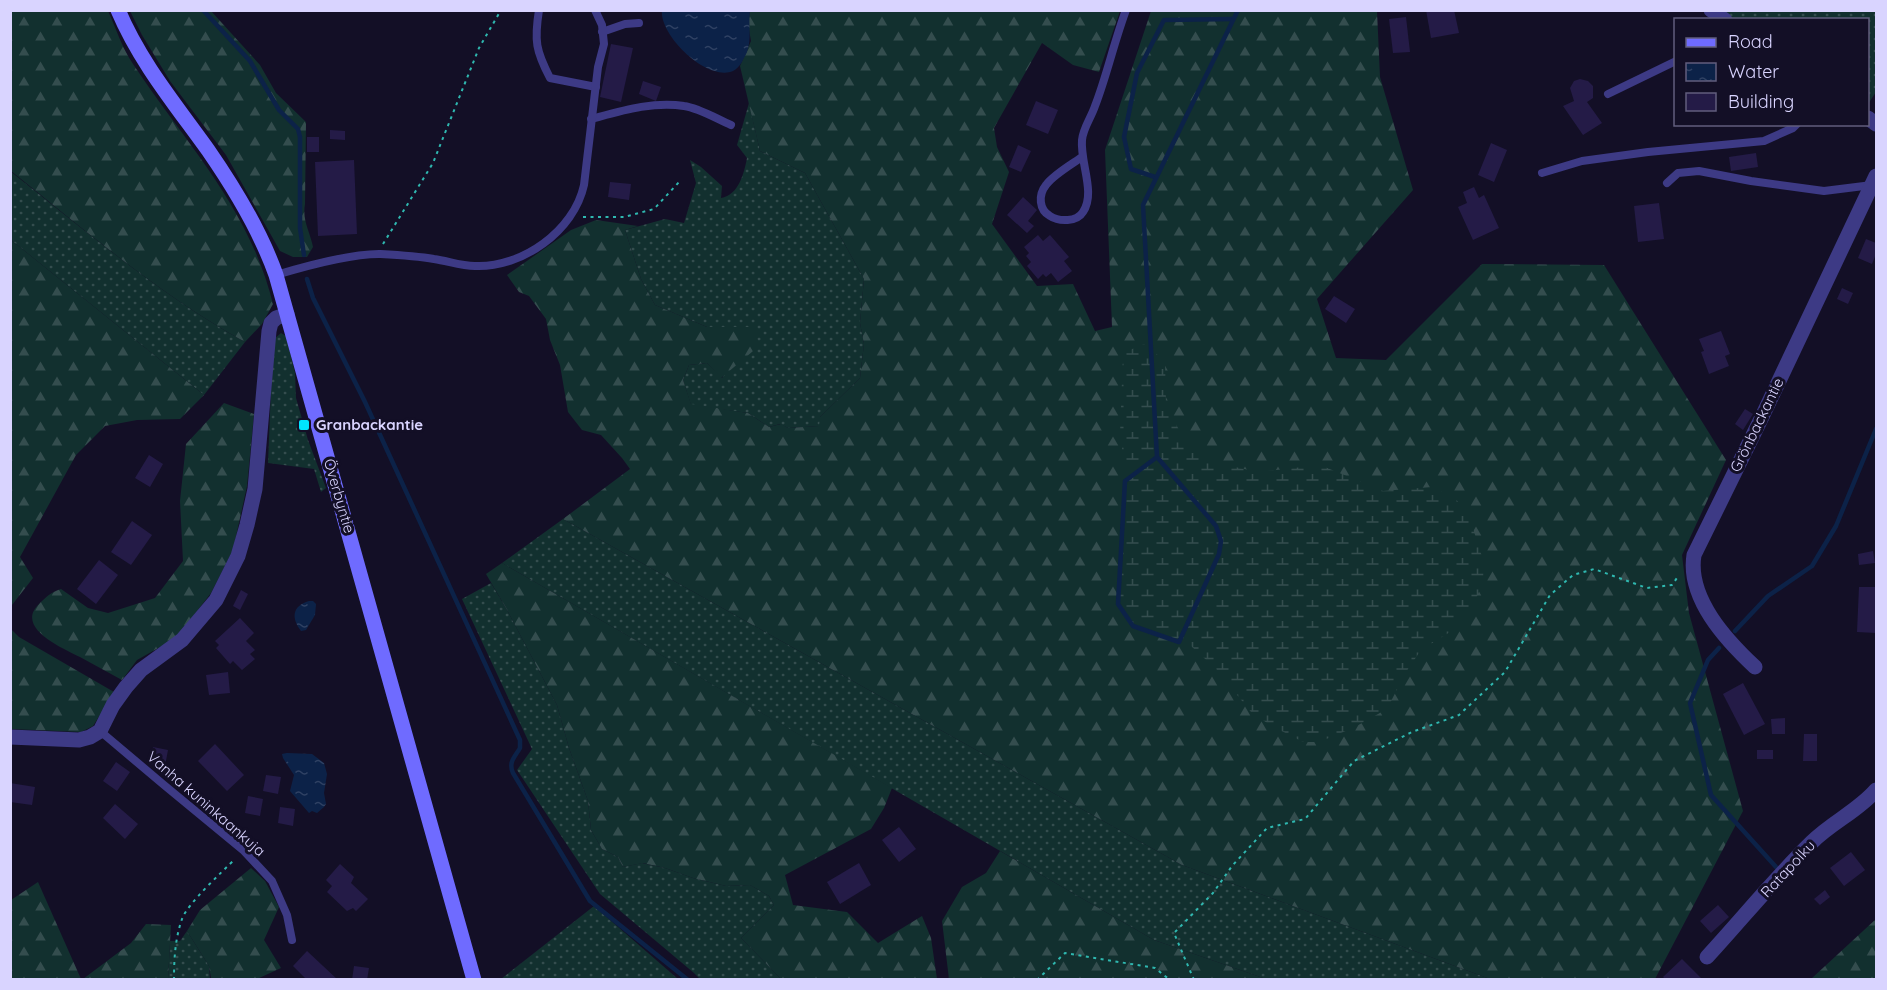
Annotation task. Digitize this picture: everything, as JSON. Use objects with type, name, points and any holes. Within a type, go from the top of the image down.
[{"type":"street","name":"Överbyntie","points":[[118,10],[138,52],[208,150],[247,211],[276,275],[474,980]]},
{"type":"street","name":"Grönbackantie","points":[[1755,667],[1722,633],[1703,601],[1694,576],[1694,555],[1761,421],[1874,181]]},
{"type":"street","points":[[10,737],[79,740],[90,737],[100,730],[113,705],[141,670],[182,640],[216,600],[238,556],[255,489],[269,331],[271,323],[276,318],[287,314]]},
{"type":"street","name":"Ratapolku","points":[[1707,957],[1804,850],[1876,790]]},
{"type":"lane","points":[[539,10],[535,34],[539,56],[550,78],[596,87]]},
{"type":"lane","points":[[276,275],[337,259],[376,254],[435,259],[476,266],[493,265],[526,254],[555,234],[571,217],[581,201],[584,185],[591,119],[604,44],[595,10]]},
{"type":"lane","points":[[1083,157],[1046,184],[1041,204],[1044,213],[1053,219],[1076,218],[1083,214],[1087,203],[1089,186],[1083,157],[1082,136],[1095,106],[1126,10]]},
{"type":"lane","points":[[602,32],[625,24],[639,23]]},
{"type":"lane","points":[[1608,94],[1674,62]]},
{"type":"lane","points":[[591,119],[637,107],[663,105],[685,106],[731,125]]},
{"type":"lane","points":[[1542,173],[1582,161],[1764,141],[1795,126]]},
{"type":"lane","points":[[1667,183],[1678,173],[1699,171],[1750,181],[1824,191],[1874,181]]},
{"type":"lane","name":"Vanha kuninkaankuja","points":[[100,730],[244,851],[272,881],[287,915],[292,940]]},
{"type":"path","points":[[376,254],[433,163],[479,48],[501,10]]},
{"type":"path","points":[[571,217],[624,217],[654,209],[680,181]]},
{"type":"path","points":[[1194,980],[1174,933],[1213,893],[1232,866],[1267,828],[1305,819],[1354,761],[1412,732],[1459,715],[1504,672],[1550,595],[1573,575],[1594,569],[1647,588],[1672,585],[1683,568]]},
{"type":"path","points":[[174,980],[174,951],[183,916],[214,879],[244,851]]},
{"type":"path","points":[[1037,980],[1065,953],[1155,968],[1170,980]]},
{"type":"green space","points":[[1726,10],[1876,11],[1876,92],[1869,102],[1869,18],[1730,18],[1725,14]]},
{"type":"green space","points":[[10,11],[108,11],[122,45],[133,64],[232,207],[262,269],[273,304],[262,324],[245,342],[153,283],[11,171]]},
{"type":"green space","points":[[130,11],[211,11],[260,65],[276,93],[306,122],[305,216],[313,247],[307,257],[293,257],[280,251],[226,155],[170,81]]},
{"type":"green space","points":[[750,11],[1120,11],[1099,72],[1073,65],[1042,43],[994,128],[997,147],[1009,172],[992,224],[1037,286],[1073,284],[1095,331],[1112,327],[1105,150],[1151,11],[1377,11],[1380,77],[1413,190],[1317,299],[1336,358],[1386,360],[1482,264],[1604,265],[1726,460],[1682,555],[1689,613],[1743,811],[1655,979],[1490,979],[1182,865],[563,519],[630,469],[601,435],[582,430],[568,412],[560,365],[550,340],[546,319],[529,296],[519,292],[507,275],[571,230],[596,220],[638,226],[625,230],[641,279],[655,305],[707,327],[754,327],[759,346],[721,378],[707,363],[689,365],[683,380],[691,404],[748,413],[769,427],[781,424],[788,428],[819,426],[820,417],[860,378],[864,344],[860,323],[864,279],[805,173],[760,151],[740,66],[751,41],[748,24]]},
{"type":"green space","points":[[749,103],[760,151],[805,173],[864,279],[860,323],[864,344],[860,378],[820,417],[820,426],[788,428],[780,424],[769,427],[748,413],[691,405],[683,380],[689,365],[707,363],[722,378],[754,327],[707,327],[655,305],[641,279],[625,230],[665,219],[684,223],[696,183],[690,160],[722,186],[721,198],[732,193],[740,182],[747,158],[737,145]]},
{"type":"green space","points":[[10,171],[153,283],[245,342],[204,395],[11,240]]},
{"type":"green space","points":[[11,240],[204,395],[180,419],[137,420],[105,426],[76,455],[20,557],[33,578],[12,605],[11,611]]},
{"type":"green space","points":[[281,333],[286,336],[295,373],[296,398],[308,440],[326,488],[321,492],[314,469],[268,463],[273,340]]},
{"type":"green space","points":[[1144,344],[1165,361],[1166,406],[1184,439],[1211,462],[1259,472],[1320,465],[1383,491],[1432,487],[1455,498],[1469,516],[1484,563],[1483,583],[1472,607],[1450,632],[1421,650],[1406,672],[1387,709],[1353,728],[1319,742],[1303,742],[1251,712],[1216,669],[1191,646],[1133,626],[1118,604],[1126,473],[1120,435],[1123,353]]},
{"type":"green space","points":[[224,403],[254,414],[247,486],[233,550],[211,593],[176,638],[137,660],[122,680],[53,643],[37,629],[33,621],[33,613],[46,597],[61,589],[88,608],[108,613],[155,598],[183,561],[180,501],[186,444]]},
{"type":"green space","points":[[563,519],[1182,865],[1490,979],[1266,979],[1154,940],[502,563]]},
{"type":"green space","points":[[502,563],[892,788],[884,808],[871,829],[785,875],[793,905],[847,912],[878,943],[922,916],[931,938],[937,979],[781,979],[741,938],[774,905],[769,896],[750,885],[726,886],[643,863],[623,867],[618,857],[602,849],[591,830],[588,801],[557,705],[486,574]]},
{"type":"green space","points":[[491,583],[557,705],[588,801],[591,830],[602,849],[618,857],[623,867],[642,863],[726,886],[750,885],[769,896],[774,905],[741,938],[781,979],[700,979],[600,894],[517,770],[532,749],[462,599]]},
{"type":"green space","points":[[10,625],[19,637],[114,692],[93,726],[81,732],[11,729]]},
{"type":"green space","points":[[1000,851],[1154,940],[1266,979],[949,979],[942,921],[962,887],[986,873]]},
{"type":"green space","points":[[251,868],[265,881],[279,907],[264,940],[281,968],[257,979],[213,979],[209,966],[187,931],[200,910]]},
{"type":"green space","points":[[38,882],[81,979],[11,979],[11,900]]},
{"type":"green space","points":[[594,906],[678,979],[501,979]]},
{"type":"green space","points":[[1876,919],[1876,979],[1811,979]]},
{"type":"green space","points":[[146,924],[171,925],[168,979],[83,979],[131,943]]},
{"type":"green space","points":[[187,931],[209,966],[210,980],[168,980],[170,941],[180,941]]},
{"type":"water","points":[[662,10],[750,11],[750,37],[747,52],[740,65],[733,71],[722,73],[698,63],[676,43],[668,32]]},
{"type":"water","points":[[309,601],[316,604],[315,615],[306,630],[301,631],[296,622],[296,609]]},
{"type":"water","points":[[282,754],[312,754],[324,763],[327,774],[324,793],[326,804],[317,813],[312,811],[309,813],[290,791],[294,775],[283,758]]},
{"type":"building","points":[[1426,10],[1454,10],[1459,33],[1431,38]]},
{"type":"building","points":[[1406,17],[1410,52],[1393,53],[1389,19]]},
{"type":"building","points":[[611,44],[633,48],[621,102],[600,97]]},
{"type":"building","points":[[1580,79],[1588,81],[1593,86],[1593,98],[1587,102],[1602,123],[1583,135],[1563,106],[1574,101],[1570,88],[1574,81]]},
{"type":"building","points":[[643,81],[661,87],[656,101],[639,94]]},
{"type":"building","points":[[1036,101],[1058,110],[1048,134],[1026,125]]},
{"type":"building","points":[[330,130],[345,131],[345,140],[330,139]]},
{"type":"building","points":[[307,137],[319,137],[319,152],[307,152]]},
{"type":"building","points":[[1491,143],[1507,150],[1494,182],[1478,175]]},
{"type":"building","points":[[1018,145],[1031,151],[1021,172],[1009,167]]},
{"type":"building","points":[[1756,153],[1758,167],[1731,171],[1729,157]]},
{"type":"building","points":[[354,160],[357,234],[318,236],[315,162]]},
{"type":"building","points":[[610,182],[631,184],[629,200],[608,197]]},
{"type":"building","points":[[1474,187],[1479,198],[1484,195],[1499,228],[1473,240],[1458,207],[1467,203],[1463,192]]},
{"type":"building","points":[[1023,197],[1037,210],[1028,221],[1034,226],[1027,233],[1007,215]]},
{"type":"building","points":[[1659,203],[1664,239],[1638,242],[1634,206]]},
{"type":"building","points":[[1038,235],[1043,241],[1050,235],[1069,257],[1064,261],[1072,271],[1058,282],[1051,273],[1046,277],[1043,274],[1038,279],[1027,266],[1031,262],[1026,256],[1029,253],[1024,247]]},
{"type":"building","points":[[1866,239],[1876,243],[1876,254],[1872,264],[1858,258]]},
{"type":"building","points":[[1842,288],[1853,293],[1848,304],[1837,299]]},
{"type":"building","points":[[1334,296],[1355,309],[1346,323],[1325,309]]},
{"type":"building","points":[[1721,331],[1730,354],[1725,356],[1729,366],[1709,374],[1699,339]]},
{"type":"building","points":[[1745,409],[1753,414],[1743,430],[1735,424]]},
{"type":"building","points":[[149,455],[163,464],[150,487],[135,478]]},
{"type":"building","points":[[132,521],[152,535],[131,565],[111,552]]},
{"type":"building","points":[[1873,551],[1875,563],[1859,565],[1858,554]]},
{"type":"building","points":[[99,560],[118,575],[96,604],[77,589]]},
{"type":"building","points":[[1859,587],[1876,587],[1876,633],[1857,632]]},
{"type":"building","points":[[241,590],[248,594],[240,610],[233,606]]},
{"type":"building","points":[[240,618],[254,633],[246,641],[255,650],[250,654],[255,659],[242,670],[233,661],[230,664],[216,648],[219,645],[215,641]]},
{"type":"building","points":[[228,672],[230,693],[209,695],[206,675]]},
{"type":"building","points":[[1743,683],[1765,724],[1744,735],[1723,694]]},
{"type":"building","points":[[1785,718],[1785,734],[1772,734],[1771,719]]},
{"type":"building","points":[[1804,734],[1817,734],[1817,761],[1803,761]]},
{"type":"building","points":[[215,744],[244,775],[227,791],[198,761]]},
{"type":"building","points":[[153,747],[168,750],[165,766],[150,764]]},
{"type":"building","points":[[1757,750],[1773,750],[1773,759],[1757,759]]},
{"type":"building","points":[[116,762],[130,772],[117,791],[103,781]]},
{"type":"building","points":[[266,775],[281,777],[278,794],[263,791]]},
{"type":"building","points":[[10,783],[35,787],[32,805],[10,802]]},
{"type":"building","points":[[248,796],[263,799],[260,816],[245,813]]},
{"type":"building","points":[[115,804],[138,824],[125,839],[103,818]]},
{"type":"building","points":[[280,807],[295,809],[293,826],[278,823]]},
{"type":"building","points":[[899,827],[916,849],[899,862],[882,840]]},
{"type":"building","points":[[1851,852],[1865,870],[1844,886],[1830,868]]},
{"type":"building","points":[[859,863],[871,885],[840,904],[827,882]]},
{"type":"building","points":[[340,864],[354,877],[351,883],[368,899],[356,911],[353,908],[347,911],[327,892],[332,886],[326,880]]},
{"type":"building","points":[[1825,890],[1830,897],[1820,905],[1814,899]]},
{"type":"building","points":[[1718,905],[1729,917],[1711,933],[1700,921]]},
{"type":"building","points":[[307,951],[338,980],[307,980],[293,966]]},
{"type":"building","points":[[1682,959],[1703,980],[1666,980],[1663,977]]},
{"type":"building","points":[[354,966],[369,968],[367,980],[352,980]]},
{"type":"waterway","points":[[203,10],[250,61],[279,110],[298,129],[300,137],[300,228],[304,255]]},
{"type":"waterway","points":[[1157,457],[1125,481],[1118,604],[1133,626],[1179,642],[1219,554],[1221,541],[1216,526],[1157,457],[1143,205],[1238,10]]},
{"type":"waterway","points":[[1155,177],[1131,169],[1124,137],[1137,73],[1164,20],[1233,19]]},
{"type":"waterway","points":[[307,279],[313,298],[365,402],[520,740],[520,748],[512,763],[513,773],[590,901],[688,980]]},
{"type":"waterway","points":[[1735,631],[1768,596],[1812,566],[1836,526],[1876,429]]},
{"type":"waterway","points":[[1719,648],[1708,660],[1690,703],[1711,795],[1776,867]]},
{"type":"place","name":"Granbackantie","points":[[304,425]]}]
